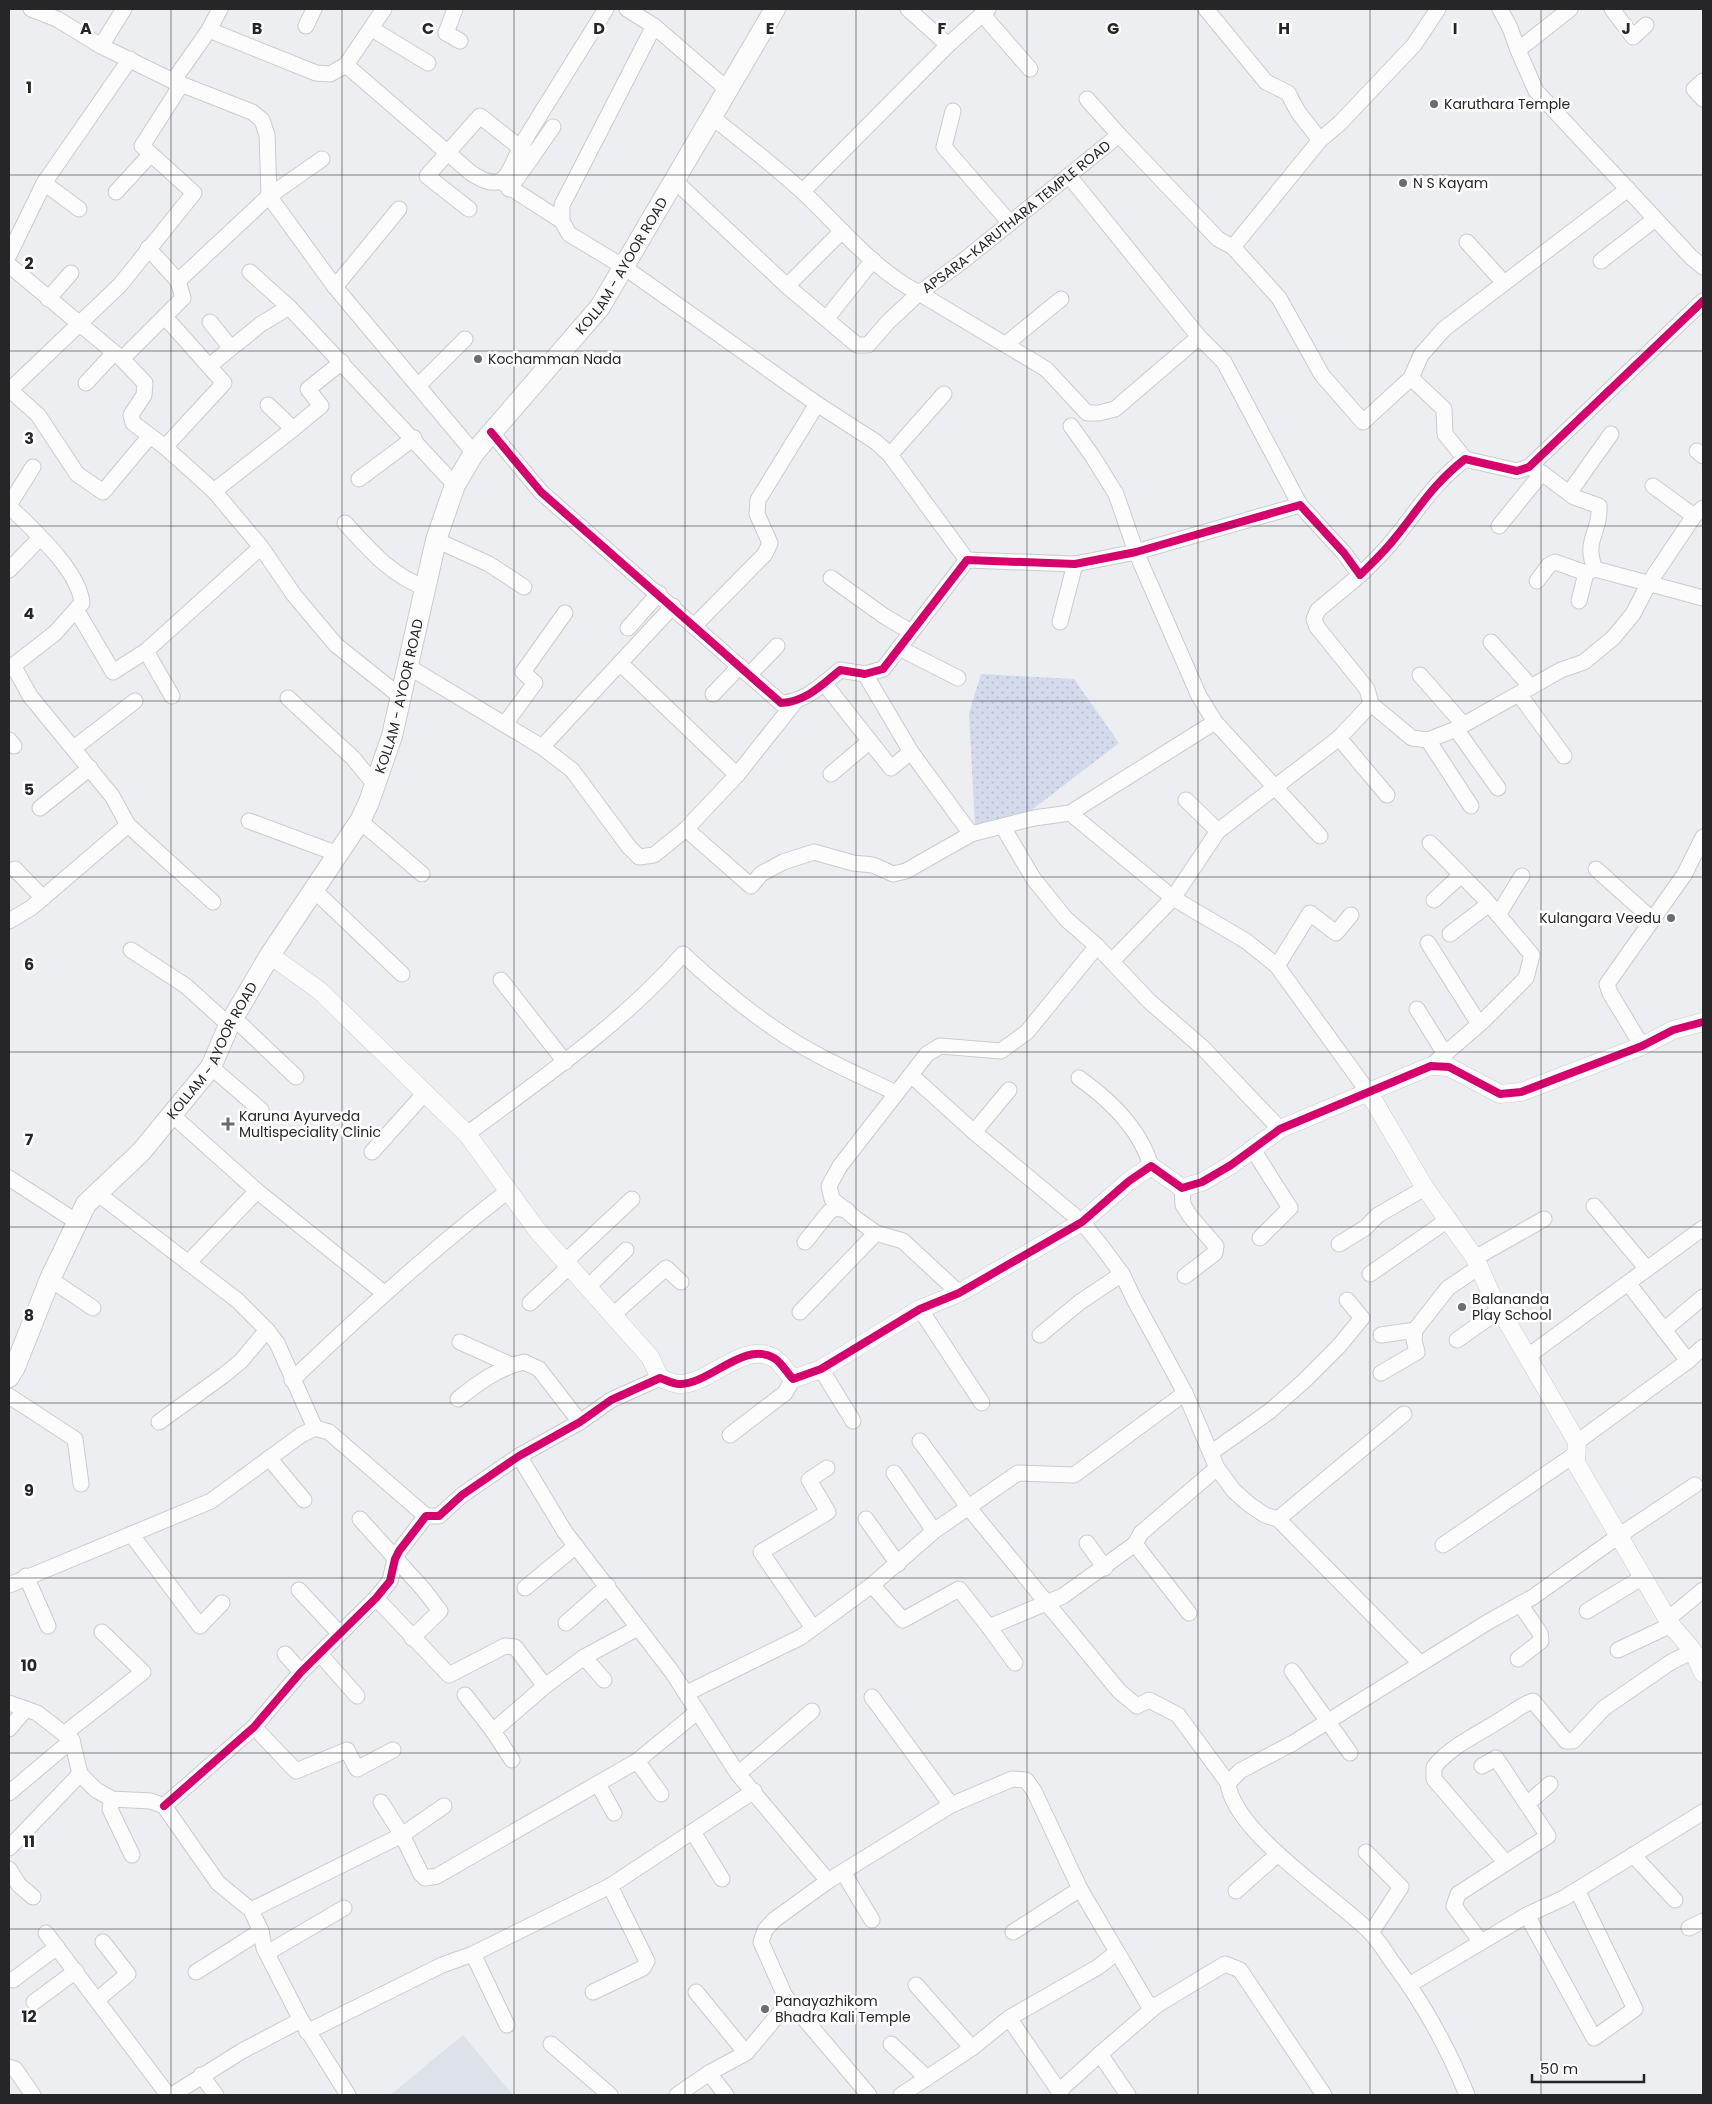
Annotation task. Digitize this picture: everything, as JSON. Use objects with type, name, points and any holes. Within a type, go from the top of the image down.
[{"type":"main road","name":"KOLLAM - AYOOR ROAD","points":[[11,1369],[50,1279],[86,1204],[141,1152],[211,1067],[231,1022],[270,955],[315,891],[360,821],[392,736],[436,540],[455,485],[474,453],[491,432],[600,307],[775,9]]},
{"type":"street","points":[[31,9],[57,19],[101,46],[177,83],[252,112],[262,120],[267,135],[269,196],[335,287],[474,453]]},
{"type":"street","points":[[101,46],[124,9]]},
{"type":"street","points":[[149,437],[103,492],[77,474],[38,415],[9,390],[120,285],[194,193],[142,146],[220,9]]},
{"type":"street","points":[[306,26],[314,9]]},
{"type":"street","points":[[209,30],[316,73],[330,74],[346,65],[384,9]]},
{"type":"street","points":[[454,9],[446,32],[460,41]]},
{"type":"street","points":[[526,152],[606,9]]},
{"type":"street","points":[[627,9],[648,18],[728,90]]},
{"type":"street","points":[[908,9],[948,45]]},
{"type":"street","points":[[1206,9],[1266,82],[1288,94],[1298,112],[1320,140]]},
{"type":"street","points":[[1233,247],[1320,140],[1340,123],[1414,44],[1438,9]]},
{"type":"street","points":[[1500,9],[1510,28],[1536,91],[1691,257],[1703,267]]},
{"type":"street","points":[[1518,50],[1570,9]]},
{"type":"street","points":[[1612,9],[1633,37],[1646,25]]},
{"type":"street","points":[[803,191],[948,45],[985,12],[1030,69]]},
{"type":"street","points":[[648,18],[562,205],[562,221],[569,234],[624,267],[817,404],[876,442],[890,455],[966,560]]},
{"type":"street","points":[[372,29],[428,63]]},
{"type":"street","points":[[9,255],[44,183],[130,59]]},
{"type":"street","points":[[346,65],[483,180],[504,185],[562,221]]},
{"type":"street","points":[[1703,81],[1694,89],[1703,99]]},
{"type":"street","points":[[1087,99],[1119,135]]},
{"type":"street","points":[[953,111],[944,147],[1010,223]]},
{"type":"street","points":[[469,208],[427,176],[447,151],[480,116],[526,152]]},
{"type":"street","name":"APSARA-KARUTHARA TEMPLE ROAD","points":[[712,117],[803,191],[873,260],[902,284],[919,293],[1119,135],[1218,239],[1233,247],[1279,298],[1322,375],[1341,399],[1364,422],[1411,378]]},
{"type":"street","points":[[504,185],[505,177],[526,152],[553,128]]},
{"type":"street","points":[[116,192],[150,155]]},
{"type":"street","points":[[178,281],[269,196],[322,159]]},
{"type":"street","points":[[1069,176],[1199,338],[1224,362],[1300,506],[1344,552],[1360,575]]},
{"type":"street","points":[[675,181],[787,286],[857,344],[868,345],[888,322],[919,293],[1046,369],[1087,412],[1099,413],[1114,409],[1199,338]]},
{"type":"street","points":[[44,183],[79,209]]},
{"type":"street","points":[[1579,601],[1590,571],[1591,539],[1600,519],[1599,506],[1569,494],[1535,470],[1517,471],[1465,459],[1445,434],[1444,409],[1411,378],[1421,355],[1432,340],[1628,189]]},
{"type":"street","points":[[335,287],[398,209]]},
{"type":"street","points":[[1601,261],[1655,219]]},
{"type":"street","points":[[787,286],[842,231]]},
{"type":"street","points":[[1466,242],[1504,283]]},
{"type":"street","points":[[86,383],[165,318],[184,298],[178,281],[148,248]]},
{"type":"street","points":[[827,318],[873,260]]},
{"type":"street","points":[[9,265],[77,324],[118,356],[145,383],[144,395],[131,415],[133,422],[149,437],[165,447],[214,491],[261,547],[294,595],[336,645],[401,697]]},
{"type":"street","points":[[250,272],[289,307],[342,362],[414,438],[455,485]]},
{"type":"street","points":[[48,299],[71,273]]},
{"type":"street","points":[[1006,344],[1062,298]]},
{"type":"street","points":[[1499,526],[1535,470],[1703,301]]},
{"type":"street","points":[[209,366],[261,324],[289,307]]},
{"type":"street","points":[[165,318],[224,383],[165,447]]},
{"type":"street","points":[[210,322],[231,348]]},
{"type":"street","points":[[418,386],[465,338]]},
{"type":"street","points":[[214,491],[321,406],[308,389],[342,362]]},
{"type":"street","points":[[890,455],[944,394]]},
{"type":"street","points":[[695,625],[765,554],[770,543],[757,514],[758,500],[817,404]]},
{"type":"street","points":[[268,405],[293,429]]},
{"type":"street","points":[[1071,426],[1093,456],[1116,494],[1136,552],[1199,696],[1215,722],[1320,836]]},
{"type":"street","points":[[491,432],[541,492],[782,702],[795,702]]},
{"type":"street","points":[[1569,494],[1611,434]]},
{"type":"street","points":[[358,479],[414,438]]},
{"type":"street","points":[[1465,459],[1428,492],[1395,538],[1360,575],[1318,610],[1314,619],[1317,627],[1367,689],[1371,704],[1412,738],[1428,740],[1460,726],[1561,670],[1584,662],[1612,638],[1633,614],[1649,583],[1699,512],[1653,486]]},
{"type":"street","points":[[33,467],[9,505],[40,538],[78,586],[82,603],[77,611],[55,633],[11,667],[30,696],[112,796],[128,824],[213,902]]},
{"type":"street","points":[[966,560],[1075,564],[1136,552],[1300,506]]},
{"type":"street","points":[[345,523],[376,557],[398,575],[406,581],[426,588]]},
{"type":"street","points":[[9,570],[40,538]]},
{"type":"street","points":[[436,540],[490,564],[524,587]]},
{"type":"street","points":[[77,611],[113,672],[146,651],[261,547]]},
{"type":"street","points":[[409,667],[542,747],[572,770],[629,847],[639,857],[654,855],[686,829],[737,775],[795,702],[840,670],[865,674],[883,669],[966,560]]},
{"type":"street","points":[[1537,581],[1549,565],[1555,562],[1649,583],[1703,598]]},
{"type":"street","points":[[1060,622],[1075,564]]},
{"type":"street","points":[[832,578],[884,616],[911,632]]},
{"type":"street","points":[[628,628],[659,593]]},
{"type":"street","points":[[542,747],[673,606]]},
{"type":"street","points":[[505,724],[536,683],[524,672],[565,613]]},
{"type":"street","points":[[1491,642],[1525,690],[1564,756]]},
{"type":"street","points":[[714,694],[777,646]]},
{"type":"street","points":[[899,648],[958,678]]},
{"type":"street","points":[[146,651],[172,696]]},
{"type":"street","points":[[620,663],[737,775]]},
{"type":"street","points":[[865,674],[911,752],[971,834]]},
{"type":"street","points":[[1420,675],[1460,726],[1498,788]]},
{"type":"street","points":[[824,683],[891,768],[911,752]]},
{"type":"street","points":[[288,698],[353,758],[375,785]]},
{"type":"street","points":[[74,748],[135,701]]},
{"type":"street","points":[[1112,961],[1173,898],[1218,831],[1273,787],[1340,738],[1371,704]]},
{"type":"street","points":[[686,829],[751,886],[761,874],[783,862],[814,852],[853,863],[873,865],[893,874],[906,871],[971,834],[1034,818],[1070,813],[1215,722]]},
{"type":"street","points":[[1340,738],[1386,795]]},
{"type":"street","points":[[1428,740],[1471,806]]},
{"type":"street","points":[[831,774],[870,741]]},
{"type":"street","points":[[40,808],[90,768]]},
{"type":"street","points":[[1186,800],[1218,831]]},
{"type":"street","points":[[1070,813],[1173,898],[1246,940],[1277,966],[1369,1093],[1425,1188],[1449,1219],[1477,1262],[1492,1296],[1528,1356],[1576,1449],[1576,1463],[1620,1535],[1669,1622],[1693,1651],[1703,1673]]},
{"type":"street","points":[[249,821],[338,854]]},
{"type":"street","points":[[360,821],[422,874]]},
{"type":"street","points":[[9,921],[43,898],[128,824]]},
{"type":"street","points":[[1003,827],[1033,878],[1066,919],[1097,946],[1149,1001],[1203,1048],[1280,1129]]},
{"type":"street","points":[[1642,1046],[1610,993],[1607,984],[1684,875],[1703,837]]},
{"type":"street","points":[[1182,1188],[1202,1182],[1230,1165],[1280,1129],[1431,1066],[1479,1024],[1526,978],[1532,956],[1494,909],[1430,844]]},
{"type":"street","points":[[15,869],[43,898]]},
{"type":"street","points":[[1596,869],[1653,920]]},
{"type":"street","points":[[1434,900],[1461,875]]},
{"type":"street","points":[[1450,934],[1494,909],[1522,876]]},
{"type":"street","points":[[315,891],[402,974]]},
{"type":"street","points":[[1277,966],[1310,912],[1336,933],[1351,915]]},
{"type":"street","points":[[1428,943],[1479,1024]]},
{"type":"street","points":[[959,1293],[903,1241],[876,1233],[832,1199],[829,1186],[840,1166],[927,1054],[940,1046],[1001,1051],[1027,1032],[1097,946]]},
{"type":"street","points":[[131,950],[186,986],[296,1077]]},
{"type":"street","points":[[466,1134],[565,1062],[644,996],[683,954],[717,987],[780,1032],[852,1072],[896,1093]]},
{"type":"street","points":[[270,955],[320,991],[466,1134],[538,1230],[650,1357],[660,1378]]},
{"type":"street","points":[[501,980],[565,1062]]},
{"type":"street","points":[[1418,1010],[1445,1054]]},
{"type":"street","points":[[1431,1066],[1449,1067],[1500,1094],[1521,1092],[1642,1046],[1673,1030],[1703,1022]]},
{"type":"street","points":[[211,1067],[261,1110]]},
{"type":"street","points":[[911,1075],[974,1132],[1082,1222],[1122,1274],[1184,1393],[1212,1452],[1217,1468],[1234,1491],[1265,1515],[1278,1519],[1420,1663]]},
{"type":"street","points":[[1079,1078],[1106,1096],[1130,1125],[1146,1148],[1151,1166],[1182,1188]]},
{"type":"street","points":[[974,1132],[1009,1090]]},
{"type":"street","points":[[372,1152],[424,1094]]},
{"type":"street","points":[[171,1114],[257,1191],[384,1293]]},
{"type":"street","points":[[1252,1148],[1290,1208],[1260,1238]]},
{"type":"street","points":[[730,1435],[785,1393],[792,1378],[821,1369],[920,1309],[959,1293],[1082,1222],[1129,1181],[1151,1166]]},
{"type":"street","points":[[9,1178],[77,1222]]},
{"type":"street","points":[[1182,1188],[1183,1205],[1216,1246],[1215,1253],[1185,1276]]},
{"type":"street","points":[[1339,1244],[1365,1228],[1378,1215],[1425,1188]]},
{"type":"street","points":[[188,1263],[257,1191]]},
{"type":"street","points":[[292,1380],[384,1293],[458,1229],[508,1191]]},
{"type":"street","points":[[96,1193],[237,1300],[267,1330],[277,1343],[315,1428]]},
{"type":"street","points":[[530,1303],[632,1200]]},
{"type":"street","points":[[1594,1206],[1647,1269]]},
{"type":"street","points":[[804,1242],[829,1212],[835,1208],[847,1210]]},
{"type":"street","points":[[1370,1274],[1449,1219]]},
{"type":"street","points":[[1381,1373],[1417,1352],[1414,1340],[1415,1330],[1448,1288],[1477,1262],[1544,1219]]},
{"type":"street","points":[[1528,1356],[1703,1228]]},
{"type":"street","points":[[800,1312],[876,1233]]},
{"type":"street","points":[[588,1286],[626,1250]]},
{"type":"street","points":[[614,1314],[666,1268],[681,1282]]},
{"type":"street","points":[[1040,1335],[1080,1302],[1122,1274]]},
{"type":"street","points":[[50,1279],[93,1308]]},
{"type":"street","points":[[1628,1283],[1688,1361]]},
{"type":"street","points":[[1664,1330],[1703,1297]]},
{"type":"street","points":[[1212,1452],[1270,1411],[1339,1346],[1362,1318],[1347,1300]]},
{"type":"street","points":[[920,1309],[982,1403]]},
{"type":"street","points":[[1457,1340],[1501,1309]]},
{"type":"street","points":[[159,1422],[241,1361],[267,1330]]},
{"type":"street","points":[[1381,1335],[1415,1330]]},
{"type":"street","points":[[460,1342],[511,1365]]},
{"type":"street","points":[[1443,1545],[1576,1449],[1688,1361],[1703,1347]]},
{"type":"street","points":[[9,1585],[26,1576],[211,1501],[301,1435],[315,1428],[329,1432],[426,1516],[439,1516],[462,1495],[519,1456],[580,1422],[611,1400],[660,1378],[679,1384],[700,1379],[746,1356],[759,1354],[774,1358],[792,1378]]},
{"type":"street","points":[[458,1399],[478,1383],[511,1365],[524,1362],[539,1369],[580,1422]]},
{"type":"street","points":[[821,1369],[853,1421]]},
{"type":"street","points":[[687,1693],[801,1637],[872,1585],[934,1531],[1018,1473],[1074,1475],[1184,1393]]},
{"type":"street","points":[[9,1396],[74,1439],[81,1484]]},
{"type":"street","points":[[1278,1519],[1404,1414]]},
{"type":"street","points":[[920,1441],[969,1508],[1119,1691],[1137,1706],[1149,1700],[1178,1715],[1228,1783],[1230,1796],[1240,1811],[1278,1854],[1371,1933],[1436,2026],[1467,2095]]},
{"type":"street","points":[[519,1456],[565,1532],[608,1586],[687,1693],[697,1712],[738,1774],[828,1881]]},
{"type":"street","points":[[269,1458],[304,1500]]},
{"type":"street","points":[[813,1628],[761,1552],[828,1512],[809,1480],[827,1468]]},
{"type":"street","points":[[989,1627],[1063,1596],[1105,1568],[1135,1544],[1141,1533],[1217,1468]]},
{"type":"street","points":[[894,1472],[934,1531]]},
{"type":"street","points":[[1228,1783],[1240,1770],[1328,1722],[1420,1663],[1520,1604],[1696,1485]]},
{"type":"street","points":[[164,1806],[254,1727],[301,1672],[376,1598],[390,1581],[395,1559],[426,1516]]},
{"type":"street","points":[[360,1519],[440,1611],[412,1638]]},
{"type":"street","points":[[866,1519],[898,1564]]},
{"type":"street","points":[[131,1534],[200,1626],[222,1602]]},
{"type":"street","points":[[1087,1543],[1105,1568]]},
{"type":"street","points":[[1135,1544],[1189,1613]]},
{"type":"street","points":[[525,1588],[576,1546]]},
{"type":"street","points":[[26,1576],[48,1626]]},
{"type":"street","points":[[1587,1611],[1643,1577]]},
{"type":"street","points":[[872,1585],[904,1620],[959,1589],[1016,1663]]},
{"type":"street","points":[[566,1623],[608,1586]]},
{"type":"street","points":[[299,1590],[339,1633]]},
{"type":"street","points":[[1618,1650],[1669,1622],[1703,1590]]},
{"type":"street","points":[[376,1598],[412,1638],[449,1674],[505,1646],[515,1647],[545,1686]]},
{"type":"street","points":[[1518,1659],[1541,1641],[1540,1633],[1520,1604]]},
{"type":"street","points":[[493,1731],[545,1686],[584,1656],[638,1628]]},
{"type":"street","points":[[9,1794],[68,1737],[143,1672],[102,1632]]},
{"type":"street","points":[[1506,1863],[1434,1779],[1434,1767],[1452,1748],[1507,1716],[1521,1705],[1532,1701],[1566,1741],[1573,1741],[1604,1708],[1671,1662],[1693,1651]]},
{"type":"street","points":[[285,1654],[301,1672]]},
{"type":"street","points":[[320,1654],[357,1696]]},
{"type":"street","points":[[584,1656],[604,1680]]},
{"type":"street","points":[[1292,1671],[1350,1754]]},
{"type":"street","points":[[465,1695],[493,1731],[512,1760]]},
{"type":"street","points":[[872,1697],[951,1804]]},
{"type":"street","points":[[9,1703],[38,1713],[68,1737],[80,1774],[96,1790],[112,1799],[151,1801],[164,1806],[218,1883],[251,1910],[261,1932],[267,1953],[304,2026],[348,2095]]},
{"type":"street","points":[[9,1729],[26,1709]]},
{"type":"street","points":[[738,1774],[812,1711]]},
{"type":"street","points":[[381,1802],[402,1835],[421,1874],[425,1878],[438,1876],[637,1761],[697,1712]]},
{"type":"street","points":[[254,1727],[296,1771],[347,1750],[357,1769],[393,1750]]},
{"type":"street","points":[[1481,1942],[1454,1906],[1458,1894],[1548,1836],[1496,1758],[1482,1766]]},
{"type":"street","points":[[637,1761],[661,1794]]},
{"type":"street","points":[[9,1848],[80,1774]]},
{"type":"street","points":[[869,2095],[785,1996],[761,1942],[765,1930],[774,1920],[828,1881],[951,1804],[1012,1779],[1026,1780],[1034,1792],[1080,1889],[1116,1953],[1149,2006],[1157,2005]]},
{"type":"street","points":[[598,1784],[614,1813]]},
{"type":"street","points":[[1527,1804],[1550,1784]]},
{"type":"street","points":[[46,1933],[170,2095],[201,2075],[304,2026],[442,1965],[473,1954],[610,1886],[754,1791]]},
{"type":"street","points":[[112,1799],[110,1809],[132,1855]]},
{"type":"street","points":[[251,1910],[402,1835],[444,1806]]},
{"type":"street","points":[[1409,1985],[1527,1914],[1577,1890],[1703,1812]]},
{"type":"street","points":[[693,1832],[722,1879]]},
{"type":"street","points":[[1366,1852],[1400,1887],[1371,1933]]},
{"type":"street","points":[[1236,1891],[1278,1854]]},
{"type":"street","points":[[1633,1855],[1675,1900]]},
{"type":"street","points":[[9,1869],[19,1885],[33,1897]]},
{"type":"street","points":[[842,1872],[872,1920]]},
{"type":"street","points":[[593,1992],[644,1968],[647,1960],[610,1886]]},
{"type":"street","points":[[1013,1932],[1080,1889]]},
{"type":"street","points":[[1527,1914],[1594,2038],[1635,2009],[1577,1890]]},
{"type":"street","points":[[267,1953],[344,1908]]},
{"type":"street","points":[[1689,1928],[1703,1921]]},
{"type":"street","points":[[196,1972],[261,1932]]},
{"type":"street","points":[[98,2000],[128,1974],[103,1942]]},
{"type":"street","points":[[13,1980],[57,1947]]},
{"type":"street","points":[[901,2095],[972,2048],[1009,2018],[1098,1967],[1116,1953]]},
{"type":"street","points":[[473,1954],[507,2025]]},
{"type":"street","points":[[1009,2018],[1060,2093],[1100,2054],[1157,2005],[1225,1964],[1240,1970],[1324,2095]]},
{"type":"street","points":[[34,2002],[76,1972]]},
{"type":"street","points":[[916,1985],[972,2048]]},
{"type":"street","points":[[696,1992],[746,2053]]},
{"type":"street","points":[[677,2095],[709,2073],[746,2053],[784,2010],[785,1996]]},
{"type":"street","points":[[551,2044],[610,2095]]},
{"type":"street","points":[[891,2044],[927,2078]]},
{"type":"street","points":[[1100,2054],[1128,2095]]},
{"type":"street","points":[[9,2067],[16,2069],[33,2095]]},
{"type":"street","points":[[709,2073],[726,2095]]},
{"type":"street","points":[[201,2075],[216,2095]]},
{"type":"shaded area","points":[[981,674],[1074,679],[1119,743],[1029,812],[975,826],[969,713]]},
{"type":"shaded area","points":[[463,2035],[513,2095],[390,2095]]},
{"type":"cycle path","points":[[491,432],[541,492],[781,703],[798,700],[820,687],[840,670],[865,674],[883,669],[967,560],[1075,564],[1136,552],[1300,505],[1344,553],[1360,575],[1391,543],[1435,487],[1465,459],[1517,471],[1529,467],[1703,301]]},
{"type":"cycle path","points":[[164,1806],[254,1727],[301,1672],[376,1598],[390,1581],[395,1559],[399,1551],[426,1516],[439,1516],[462,1495],[519,1456],[580,1422],[611,1400],[660,1378],[677,1384],[690,1382],[751,1355],[763,1354],[774,1358],[793,1379],[821,1369],[920,1309],[959,1293],[1082,1222],[1129,1181],[1151,1166],[1182,1188],[1202,1182],[1231,1165],[1280,1129],[1431,1066],[1449,1067],[1500,1094],[1521,1092],[1642,1046],[1673,1030],[1703,1022]]},
{"type":"place","name":"Karuthara Temple","points":[[1434,104]]},
{"type":"place","name":"N S Kayam","points":[[1403,183]]},
{"type":"place","name":"Kochamman Nada","points":[[478,359]]},
{"type":"place","name":"Kulangara Veedu","points":[[1671,918]]},
{"type":"place","name":"Karuna Ayurveda Multispeciality Clinic","points":[[228,1124]]},
{"type":"place","name":"Balananda Play School","points":[[1462,1307]]},
{"type":"place","name":"Panayazhikom Bhadra Kali Temple","points":[[765,2009]]}]
